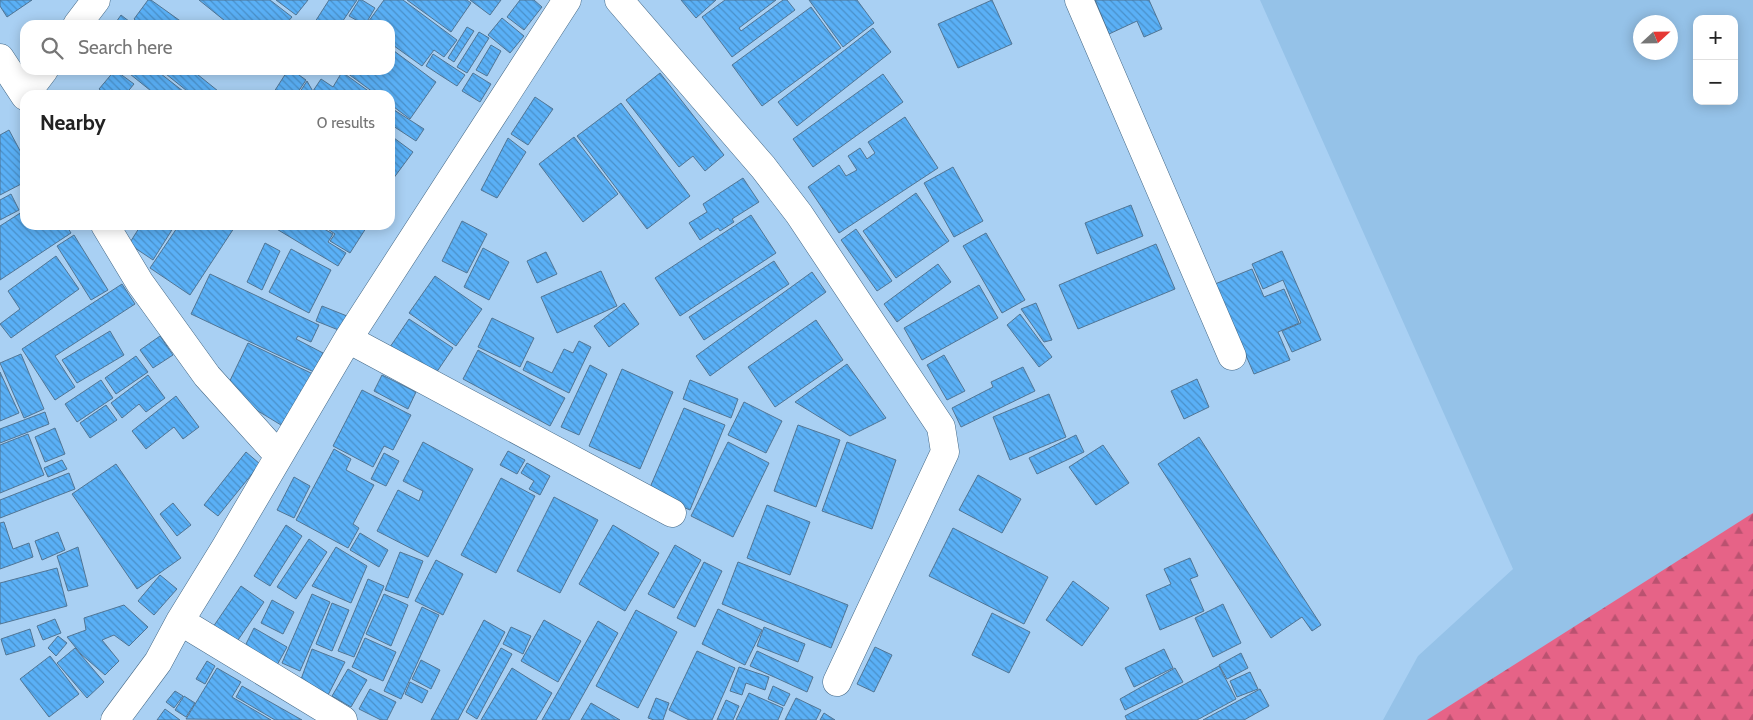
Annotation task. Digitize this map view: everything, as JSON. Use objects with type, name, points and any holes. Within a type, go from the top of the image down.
[{"type":"street","points":[[81,20],[96,0]]},
{"type":"street","points":[[115,720],[158,662],[180,621],[348,339],[567,0]]},
{"type":"street","points":[[619,0],[763,167],[799,214],[941,427],[945,452],[837,682]]},
{"type":"street","points":[[1079,0],[1232,356]]},
{"type":"street","points":[[0,58],[22,90]]},
{"type":"street","points":[[29,90],[40,75]]},
{"type":"street","points":[[108,230],[140,282],[207,376],[279,456]]},
{"type":"street","points":[[348,339],[672,513]]},
{"type":"street","points":[[180,621],[343,720]]},
{"type":"shaded area","points":[[1260,0],[1753,0],[1753,720],[1383,720],[1418,656],[1513,569]]},
{"type":"green space","points":[[1753,513],[1753,720],[1427,720]]},
{"type":"building","points":[[0,0],[32,0],[7,17],[0,6]]},
{"type":"building","points":[[148,0],[151,0],[179,20],[135,20],[134,19]]},
{"type":"building","points":[[199,0],[270,0],[292,17],[289,20],[224,20]]},
{"type":"building","points":[[276,0],[308,0],[296,15]]},
{"type":"building","points":[[329,0],[357,0],[343,20],[316,20]]},
{"type":"building","points":[[359,0],[375,8],[368,20],[356,20],[349,16]]},
{"type":"building","points":[[384,0],[403,0],[457,40],[444,57],[434,50],[422,66],[395,47],[395,20],[370,20]]},
{"type":"building","points":[[407,0],[467,0],[471,3],[451,32]]},
{"type":"building","points":[[470,0],[501,0],[490,15]]},
{"type":"building","points":[[520,0],[534,0],[542,7],[524,30],[507,17]]},
{"type":"building","points":[[681,0],[716,0],[696,18]]},
{"type":"building","points":[[725,0],[776,0],[739,28],[741,31],[783,0],[787,0],[795,10],[732,57],[702,17]]},
{"type":"building","points":[[809,0],[857,0],[874,23],[843,47]]},
{"type":"building","points":[[992,0],[1012,44],[958,68],[938,24]]},
{"type":"building","points":[[1095,0],[1149,0],[1162,29],[1144,37],[1137,21],[1109,34]]},
{"type":"building","points":[[811,7],[841,48],[762,106],[732,65]]},
{"type":"building","points":[[121,15],[128,20],[118,20]]},
{"type":"building","points":[[502,18],[524,36],[510,53],[488,35]]},
{"type":"building","points":[[467,27],[474,31],[454,62],[448,58]]},
{"type":"building","points":[[873,28],[891,52],[797,126],[778,102]]},
{"type":"building","points":[[479,32],[489,38],[467,73],[457,67]]},
{"type":"building","points":[[491,45],[501,51],[487,76],[476,70]]},
{"type":"building","points":[[395,52],[436,82],[410,119],[395,108],[395,90],[370,90],[350,75],[395,75]]},
{"type":"building","points":[[433,54],[465,75],[457,86],[426,66]]},
{"type":"building","points":[[473,73],[491,84],[480,102],[462,91]]},
{"type":"building","points":[[660,73],[724,155],[705,171],[693,156],[679,167],[626,100]]},
{"type":"building","points":[[883,74],[903,102],[813,167],[793,139]]},
{"type":"building","points":[[111,75],[122,75],[134,84],[129,90],[99,89]]},
{"type":"building","points":[[131,75],[162,75],[182,90],[150,90]]},
{"type":"building","points":[[167,75],[198,75],[217,90],[186,90]]},
{"type":"building","points":[[285,75],[299,75],[306,80],[299,90],[275,90]]},
{"type":"building","points":[[340,75],[346,75],[367,90],[314,90],[321,79],[333,87]]},
{"type":"building","points":[[307,81],[312,90],[301,90]]},
{"type":"building","points":[[535,97],[553,109],[528,145],[511,134]]},
{"type":"building","points":[[621,103],[690,196],[647,229],[577,136]]},
{"type":"building","points":[[395,111],[424,129],[416,141],[395,127]]},
{"type":"building","points":[[905,117],[938,168],[839,233],[808,187],[839,165],[846,176],[857,170],[848,156],[860,148],[867,159],[875,153],[868,142]]},
{"type":"building","points":[[9,130],[20,151],[20,185],[0,195],[0,135]]},
{"type":"building","points":[[574,137],[618,194],[583,222],[539,164]]},
{"type":"building","points":[[508,138],[526,152],[497,198],[481,190]]},
{"type":"building","points":[[395,139],[413,152],[395,176]]},
{"type":"building","points":[[953,167],[983,221],[954,237],[924,183]]},
{"type":"building","points":[[743,178],[759,202],[732,219],[734,222],[720,231],[718,228],[700,240],[689,223],[707,212],[703,204]]},
{"type":"building","points":[[916,193],[949,241],[896,278],[863,231]]},
{"type":"building","points":[[11,194],[19,210],[0,220],[0,200]]},
{"type":"building","points":[[1131,205],[1143,236],[1097,254],[1085,223]]},
{"type":"building","points":[[20,213],[20,230],[69,230],[71,233],[0,280],[0,226]]},
{"type":"building","points":[[751,215],[776,253],[680,316],[655,278]]},
{"type":"building","points":[[462,221],[487,234],[467,273],[442,261]]},
{"type":"building","points":[[856,229],[892,281],[877,291],[841,240]]},
{"type":"building","points":[[138,230],[172,230],[153,260],[129,244]]},
{"type":"building","points":[[176,230],[233,230],[190,295],[150,268]]},
{"type":"building","points":[[278,230],[326,230],[333,234],[328,242],[346,253],[338,266]]},
{"type":"building","points":[[329,230],[365,230],[350,253],[330,241],[335,234]]},
{"type":"building","points":[[986,233],[1025,300],[1002,313],[963,246]]},
{"type":"building","points":[[74,235],[108,290],[91,300],[57,246]]},
{"type":"building","points":[[265,243],[280,251],[262,290],[247,282]]},
{"type":"building","points":[[1156,244],[1175,289],[1078,329],[1059,285]]},
{"type":"building","points":[[483,248],[509,262],[489,300],[464,287]]},
{"type":"building","points":[[291,249],[331,270],[309,313],[269,292]]},
{"type":"building","points":[[1282,251],[1321,340],[1292,352],[1282,331],[1301,323],[1283,280],[1263,289],[1252,264]]},
{"type":"building","points":[[546,252],[557,274],[537,283],[527,261]]},
{"type":"building","points":[[56,256],[79,289],[11,338],[0,324],[20,309],[8,291]]},
{"type":"building","points":[[774,261],[789,284],[704,340],[689,317]]},
{"type":"building","points":[[938,264],[951,282],[897,322],[884,304]]},
{"type":"building","points":[[1252,269],[1264,297],[1284,289],[1299,323],[1278,332],[1290,360],[1254,374],[1215,284]]},
{"type":"building","points":[[601,271],[617,306],[557,333],[541,297]]},
{"type":"building","points":[[812,272],[826,292],[710,376],[696,356]]},
{"type":"building","points":[[210,274],[319,325],[311,342],[298,336],[296,339],[323,353],[314,372],[191,314]]},
{"type":"building","points":[[435,276],[482,309],[456,346],[409,313]]},
{"type":"building","points":[[122,284],[135,304],[55,356],[75,387],[55,400],[22,349]]},
{"type":"building","points":[[979,285],[998,318],[922,360],[904,328]]},
{"type":"building","points":[[624,303],[639,324],[609,347],[594,326]]},
{"type":"building","points":[[1036,303],[1052,340],[1044,342],[1021,309]]},
{"type":"building","points":[[322,306],[347,316],[341,331],[316,321]]},
{"type":"building","points":[[1020,314],[1052,357],[1039,367],[1007,325]]},
{"type":"building","points":[[492,318],[534,338],[520,367],[478,347]]},
{"type":"building","points":[[409,319],[453,348],[434,376],[390,347]]},
{"type":"building","points":[[816,320],[843,360],[775,407],[748,367]]},
{"type":"building","points":[[110,331],[124,355],[77,383],[62,360]]},
{"type":"building","points":[[160,336],[173,355],[153,368],[140,350]]},
{"type":"building","points":[[579,341],[591,347],[569,393],[523,370],[527,361],[552,373],[564,349],[573,353]]},
{"type":"building","points":[[248,343],[313,374],[281,425],[225,391]]},
{"type":"building","points":[[478,350],[565,398],[550,426],[463,379]]},
{"type":"building","points":[[21,354],[44,409],[24,418],[0,363]]},
{"type":"building","points":[[944,355],[965,391],[947,400],[927,365]]},
{"type":"building","points":[[136,356],[148,372],[116,394],[105,378]]},
{"type":"building","points":[[847,364],[886,418],[850,436],[795,402]]},
{"type":"building","points":[[590,365],[607,374],[579,435],[561,427]]},
{"type":"building","points":[[1023,367],[1035,391],[961,427],[952,408],[993,387],[991,382]]},
{"type":"building","points":[[622,369],[673,392],[640,469],[589,446]]},
{"type":"building","points":[[0,372],[19,413],[0,421]]},
{"type":"building","points":[[148,375],[165,398],[146,412],[139,404],[122,418],[111,403]]},
{"type":"building","points":[[382,375],[416,392],[408,409],[374,391]]},
{"type":"building","points":[[1197,379],[1209,407],[1184,419],[1171,391]]},
{"type":"building","points":[[101,380],[113,398],[77,422],[65,404]]},
{"type":"building","points":[[690,380],[738,399],[731,418],[683,399]]},
{"type":"building","points":[[362,390],[411,415],[393,450],[384,446],[373,467],[333,446]]},
{"type":"building","points":[[1049,394],[1066,437],[1010,460],[993,417]]},
{"type":"building","points":[[176,396],[199,427],[183,439],[174,427],[146,449],[132,431]]},
{"type":"building","points":[[744,402],[782,421],[766,453],[728,435]]},
{"type":"building","points":[[106,405],[117,420],[90,438],[80,423]]},
{"type":"building","points":[[684,408],[725,425],[690,510],[648,492]]},
{"type":"building","points":[[45,412],[49,424],[0,443],[0,429]]},
{"type":"building","points":[[798,425],[840,440],[816,507],[774,491]]},
{"type":"building","points":[[55,428],[65,454],[45,462],[35,437]]},
{"type":"building","points":[[28,434],[44,475],[0,493],[0,445]]},
{"type":"building","points":[[1076,435],[1084,452],[1037,474],[1029,458]]},
{"type":"building","points":[[1199,437],[1321,625],[1312,631],[1302,617],[1271,638],[1158,464]]},
{"type":"building","points":[[423,442],[473,469],[428,557],[377,531],[398,490],[419,501],[423,491],[403,481]]},
{"type":"building","points":[[728,442],[769,463],[733,537],[691,516]]},
{"type":"building","points":[[847,442],[896,460],[872,529],[822,511]]},
{"type":"building","points":[[1103,445],[1129,483],[1096,505],[1069,467]]},
{"type":"building","points":[[334,449],[351,459],[346,470],[374,485],[353,524],[359,528],[348,548],[296,520]]},
{"type":"building","points":[[508,451],[525,460],[517,474],[500,465]]},
{"type":"building","points":[[246,452],[260,464],[218,516],[204,505]]},
{"type":"building","points":[[384,453],[399,461],[386,486],[371,479]]},
{"type":"building","points":[[62,460],[67,469],[48,477],[44,468]]},
{"type":"building","points":[[527,463],[550,476],[540,495],[529,489],[534,481],[521,473]]},
{"type":"building","points":[[116,464],[181,558],[137,589],[72,494]]},
{"type":"building","points":[[69,473],[75,489],[0,518],[0,500]]},
{"type":"building","points":[[978,475],[1021,499],[1002,533],[959,510]]},
{"type":"building","points":[[294,477],[310,486],[294,518],[277,510]]},
{"type":"building","points":[[501,478],[535,496],[496,573],[461,555]]},
{"type":"building","points":[[554,497],[598,520],[560,593],[517,571]]},
{"type":"building","points":[[173,503],[191,525],[177,536],[160,514]]},
{"type":"building","points":[[767,505],[810,522],[790,575],[747,558]]},
{"type":"building","points":[[4,522],[13,549],[29,543],[33,557],[0,569],[0,523]]},
{"type":"building","points":[[286,525],[302,536],[270,586],[254,576]]},
{"type":"building","points":[[613,525],[659,553],[625,611],[579,584]]},
{"type":"building","points":[[953,528],[1048,577],[1024,624],[929,576]]},
{"type":"building","points":[[58,532],[65,550],[42,560],[35,541]]},
{"type":"building","points":[[360,533],[388,550],[379,567],[350,550]]},
{"type":"building","points":[[309,539],[327,552],[296,599],[277,587]]},
{"type":"building","points":[[675,545],[701,560],[674,608],[648,594]]},
{"type":"building","points":[[78,547],[88,586],[68,591],[57,556]]},
{"type":"building","points":[[336,547],[367,566],[351,603],[312,586]]},
{"type":"building","points":[[400,552],[423,561],[408,598],[385,590]]},
{"type":"building","points":[[1190,558],[1198,576],[1190,579],[1204,611],[1160,630],[1146,595],[1171,584],[1164,569]]},
{"type":"building","points":[[436,560],[463,574],[443,615],[415,601]]},
{"type":"building","points":[[704,562],[722,571],[695,627],[677,618]]},
{"type":"building","points":[[738,562],[848,605],[831,648],[722,604]]},
{"type":"building","points":[[57,568],[67,606],[0,624],[0,583]]},
{"type":"building","points":[[160,575],[177,589],[154,615],[138,601]]},
{"type":"building","points":[[368,579],[384,586],[354,657],[338,651]]},
{"type":"building","points":[[1073,581],[1109,608],[1082,646],[1046,620]]},
{"type":"building","points":[[241,586],[264,602],[236,643],[213,627]]},
{"type":"building","points":[[312,594],[330,602],[300,671],[282,663]]},
{"type":"building","points":[[384,594],[408,605],[391,646],[366,634]]},
{"type":"building","points":[[272,600],[294,612],[283,634],[261,623]]},
{"type":"building","points":[[332,603],[349,610],[332,651],[316,644]]},
{"type":"building","points":[[1223,604],[1241,643],[1213,657],[1195,618]]},
{"type":"building","points":[[124,605],[148,627],[129,646],[114,635],[102,640],[119,661],[105,675],[81,654],[67,637],[86,630],[84,618]]},
{"type":"building","points":[[422,607],[439,615],[401,699],[384,691]]},
{"type":"building","points":[[718,609],[762,630],[745,665],[702,644]]},
{"type":"building","points":[[636,610],[677,632],[638,708],[596,686]]},
{"type":"building","points":[[992,613],[1030,632],[1009,673],[972,655]]},
{"type":"building","points":[[55,619],[61,633],[43,640],[37,626]]},
{"type":"building","points":[[484,620],[505,632],[458,720],[431,720]]},
{"type":"building","points":[[544,620],[581,641],[558,682],[521,661]]},
{"type":"building","points":[[598,621],[618,633],[569,720],[542,720]]},
{"type":"building","points":[[511,627],[531,636],[523,654],[503,644]]},
{"type":"building","points":[[764,627],[805,644],[798,662],[757,646]]},
{"type":"building","points":[[254,628],[287,647],[276,667],[244,648]]},
{"type":"building","points":[[30,629],[35,646],[6,655],[1,639]]},
{"type":"building","points":[[58,636],[67,643],[56,656],[48,648]]},
{"type":"building","points":[[365,638],[396,652],[383,681],[352,667]]},
{"type":"building","points":[[875,647],[892,655],[874,692],[857,684]]},
{"type":"building","points":[[75,648],[104,682],[87,698],[57,663]]},
{"type":"building","points":[[501,648],[512,654],[477,719],[466,712]]},
{"type":"building","points":[[312,649],[345,662],[327,697],[300,682]]},
{"type":"building","points":[[1164,649],[1173,668],[1134,687],[1125,668]]},
{"type":"building","points":[[697,651],[735,668],[712,720],[689,720],[669,710]]},
{"type":"building","points":[[757,651],[813,677],[807,692],[750,666]]},
{"type":"building","points":[[1241,653],[1248,668],[1227,679],[1219,665]]},
{"type":"building","points":[[50,656],[79,694],[49,717],[20,679]]},
{"type":"building","points":[[421,660],[440,670],[431,689],[412,679]]},
{"type":"building","points":[[207,661],[215,666],[205,684],[196,679]]},
{"type":"building","points":[[1219,666],[1236,699],[1197,720],[1127,720],[1125,716]]},
{"type":"building","points":[[739,667],[769,677],[765,690],[746,683],[742,695],[730,691]]},
{"type":"building","points":[[217,668],[241,682],[232,697],[271,720],[186,719]]},
{"type":"building","points":[[512,668],[552,693],[536,720],[481,720]]},
{"type":"building","points":[[1175,668],[1183,682],[1125,710],[1120,699]]},
{"type":"building","points":[[348,669],[367,680],[351,707],[332,696]]},
{"type":"building","points":[[1250,672],[1258,689],[1237,697],[1230,681]]},
{"type":"building","points":[[410,682],[428,691],[422,703],[405,694]]},
{"type":"building","points":[[242,686],[302,720],[275,720],[236,697]]},
{"type":"building","points":[[773,686],[790,694],[784,706],[768,699]]},
{"type":"building","points":[[370,689],[396,702],[387,720],[381,720],[359,709]]},
{"type":"building","points":[[1260,689],[1269,706],[1244,720],[1203,720]]},
{"type":"building","points":[[175,691],[183,696],[174,708],[166,702]]},
{"type":"building","points":[[749,693],[783,708],[778,720],[736,720]]},
{"type":"building","points":[[184,696],[195,703],[186,717],[175,710]]},
{"type":"building","points":[[656,698],[669,703],[663,720],[648,718]]},
{"type":"building","points":[[796,698],[821,710],[816,720],[785,720]]},
{"type":"building","points":[[726,700],[739,706],[733,720],[717,720]]},
{"type":"building","points":[[591,703],[620,720],[581,720]]},
{"type":"building","points":[[165,709],[180,720],[157,720]]},
{"type":"building","points":[[824,713],[835,720],[820,720]]}]
